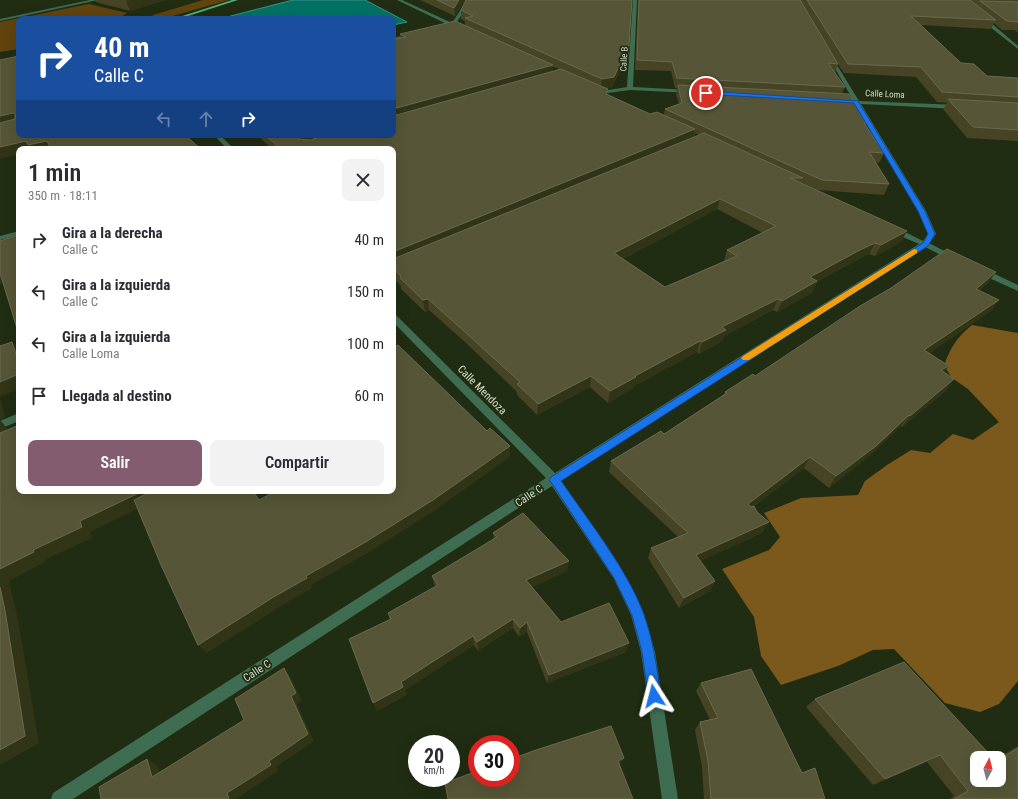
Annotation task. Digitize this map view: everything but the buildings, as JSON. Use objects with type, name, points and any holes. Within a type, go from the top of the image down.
[{"type":"main road","points":[[185,16],[236,0]]},
{"type":"street","points":[[19,16],[96,0]]},
{"type":"street","points":[[399,0],[467,32]]},
{"type":"street","points":[[438,29],[453,25],[469,0]]},
{"type":"street","name":"Calle B","points":[[630,88],[635,0]]},
{"type":"street","points":[[979,15],[1018,48]]},
{"type":"street","points":[[0,20],[16,17]]},
{"type":"street","points":[[396,38],[423,32]]},
{"type":"street","points":[[824,48],[852,102],[922,211],[932,234],[925,244]]},
{"type":"street","points":[[600,92],[630,88],[700,92]]},
{"type":"street","points":[[593,89],[614,98]]},
{"type":"street","name":"Calle Loma","points":[[852,102],[964,108]]},
{"type":"street","points":[[220,138],[228,146]]},
{"type":"street","points":[[882,224],[961,261]]},
{"type":"street","points":[[0,238],[16,234]]},
{"type":"street","name":"Calle C","points":[[59,799],[554,480],[925,244]]},
{"type":"street","points":[[975,268],[1018,288]]},
{"type":"street","name":"Calle Mendoza","points":[[396,320],[554,480],[618,575],[638,614],[648,652],[670,799]]},
{"type":"street","points":[[0,425],[16,418]]},
{"type":"shaded area","points":[[203,0],[229,0],[173,16],[153,15]]},
{"type":"shaded area","points":[[89,4],[127,13],[122,16],[30,16]]},
{"type":"shaded area","points":[[16,19],[16,49],[0,52],[0,22]]},
{"type":"shaded area","points":[[972,325],[1018,333],[1018,681],[999,704],[980,712],[945,703],[894,649],[873,650],[838,666],[781,685],[761,656],[754,617],[722,569],[769,550],[780,537],[764,513],[801,498],[858,495],[865,481],[911,450],[930,453],[953,434],[973,440],[999,422],[968,389],[952,378],[944,366],[955,343]]},
{"type":"water","points":[[293,0],[365,0],[396,16],[231,16]]},
{"type":"water","points":[[396,16],[407,22],[396,24]]},
{"type":"slow traffic","points":[[746,358],[914,252]]},
{"type":"route","points":[[654,696],[648,652],[638,614],[618,575],[587,526],[554,480],[925,244],[932,234],[922,211],[856,102],[706,93]]}]
